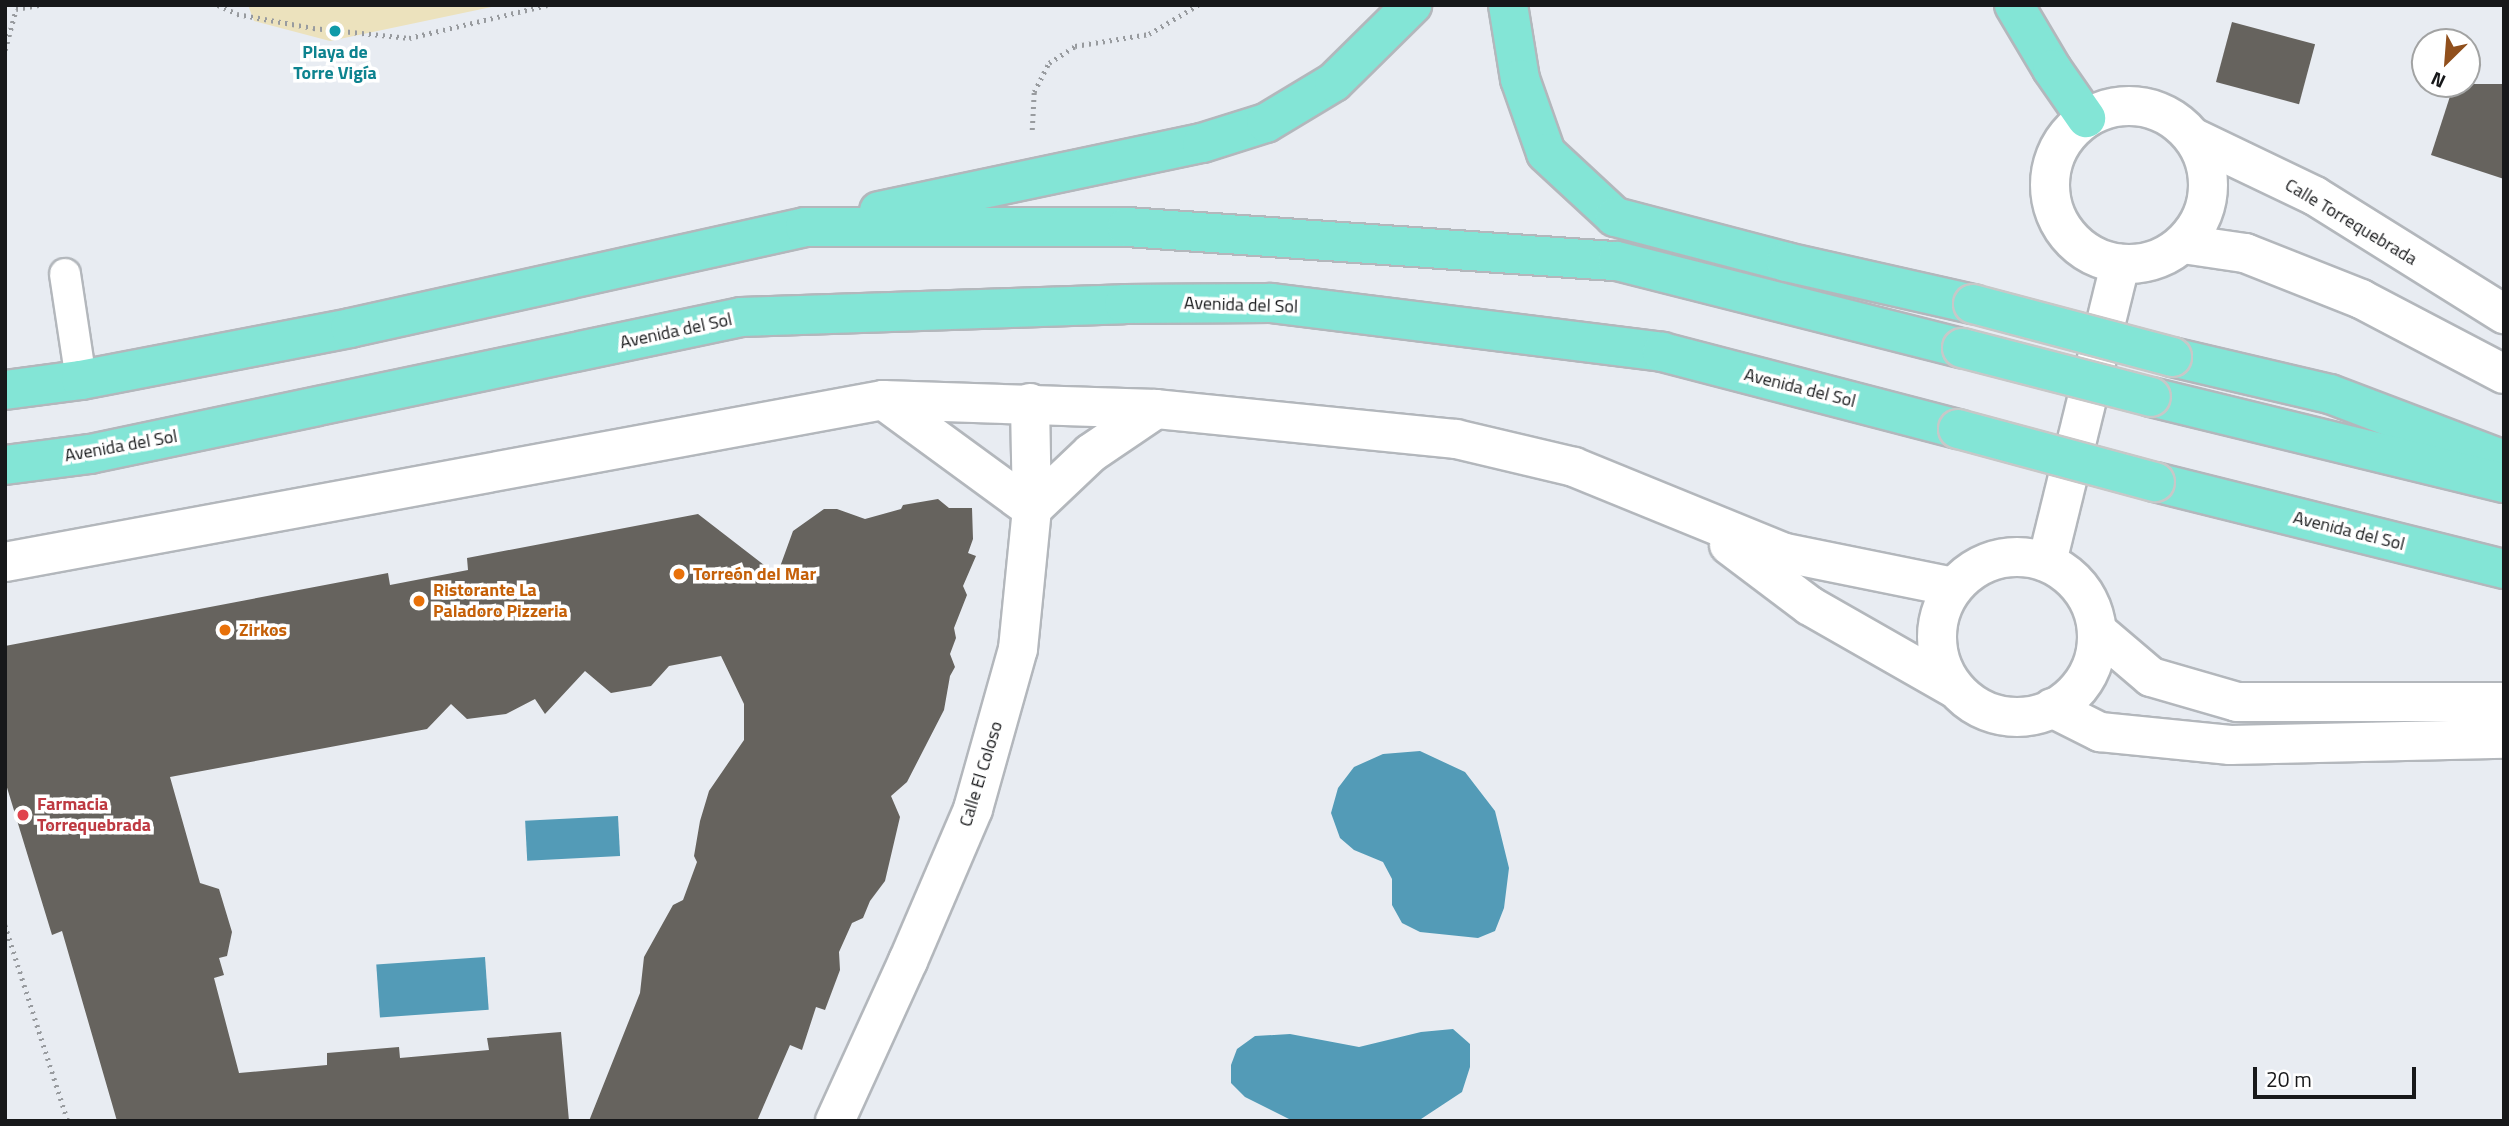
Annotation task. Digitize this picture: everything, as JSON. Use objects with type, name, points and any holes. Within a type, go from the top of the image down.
[{"type":"main road","points":[[5,390],[81,380],[350,328],[1202,143],[1266,123],[1334,82],[1412,5]]},
{"type":"main road","points":[[1508,5],[1520,79],[1546,153],[1615,216],[1786,262],[1973,304],[2172,357],[2330,394],[2504,460]]},
{"type":"main road","points":[[2014,5],[2052,69],[2086,118]]},
{"type":"main road","points":[[805,228],[1127,227],[1617,261],[2151,397],[2504,483]]},
{"type":"main road","name":"Avenida del Sol","points":[[5,465],[90,454],[741,317],[1124,304],[1271,303],[1662,352],[2154,482],[2504,569]]},
{"type":"street","points":[[2132,106],[2155,110],[2177,121],[2194,138],[2204,159],[2209,181],[2206,204],[2198,226],[2183,244],[2165,256],[2143,264],[2120,264],[2096,258],[2076,244],[2061,225],[2051,203],[2050,179],[2055,155],[2068,134],[2086,118],[2108,108],[2132,106]]},
{"type":"street","name":"Calle Torrequebrada","points":[[2194,138],[2315,196],[2504,314]]},
{"type":"street","points":[[2183,244],[2245,253],[2361,299],[2504,374]]},
{"type":"street","points":[[2047,562],[2120,264]]},
{"type":"street","points":[[5,562],[883,400],[1156,409],[1456,439],[1574,467],[1785,553],[1953,587]]},
{"type":"street","points":[[883,400],[1032,509],[1091,453],[1156,409]]},
{"type":"street","name":"Calle El Coloso","points":[[835,1121],[908,961],[973,808],[1018,649],[1032,509],[1031,403]]},
{"type":"street","points":[[1683,510],[1810,606],[1954,688],[1970,702],[1989,712],[2010,717],[2032,716],[2052,708],[2072,696],[2086,677],[2095,655],[2097,631],[2092,609],[2082,589],[2047,562],[2022,556],[1996,559],[1972,570],[1953,587],[1941,611],[1936,638],[1941,665],[1954,688]]},
{"type":"street","points":[[2097,631],[2151,677],[2237,702],[2504,702]]},
{"type":"street","points":[[2052,708],[2100,732],[2230,745],[2504,739]]},
{"type":"lane","points":[[65,274],[81,380]]},
{"type":"path","points":[[5,50],[16,9],[39,5]]},
{"type":"path","points":[[218,5],[237,14],[313,27],[409,38],[547,5]]},
{"type":"path","points":[[1031,143],[1034,92],[1049,63],[1075,46],[1149,34],[1198,5]]},
{"type":"path","points":[[5,925],[68,1121]]},
{"type":"sand","name":"Playa de Torre Vigía","points":[[248,5],[501,5],[330,41],[254,21]]},
{"type":"water","points":[[1420,751],[1465,772],[1495,811],[1509,868],[1504,908],[1495,931],[1478,938],[1420,932],[1402,923],[1392,905],[1392,879],[1383,862],[1354,850],[1340,838],[1331,813],[1338,788],[1354,767],[1383,754]]},
{"type":"water","points":[[618,816],[620,856],[527,861],[525,821]]},
{"type":"water","points":[[485,957],[489,1010],[380,1017],[376,965]]},
{"type":"water","points":[[1453,1029],[1470,1044],[1470,1067],[1462,1092],[1418,1121],[1293,1121],[1245,1097],[1231,1083],[1231,1065],[1237,1049],[1255,1036],[1290,1034],[1359,1047],[1421,1032]]},
{"type":"building","points":[[2232,22],[2315,44],[2299,104],[2216,82]]},
{"type":"building","points":[[2481,84],[2504,84],[2504,179],[2431,155],[2449,98],[2481,98]]},
{"type":"building","points":[[938,499],[949,508],[972,508],[973,539],[968,553],[976,556],[963,586],[967,595],[954,628],[956,638],[950,654],[955,667],[950,676],[944,710],[907,782],[891,796],[900,817],[885,881],[870,901],[863,918],[852,923],[839,952],[840,970],[825,1010],[816,1007],[802,1050],[790,1045],[757,1121],[589,1121],[640,993],[644,957],[673,905],[683,900],[697,862],[694,856],[709,791],[744,740],[744,704],[721,656],[669,666],[651,686],[611,693],[585,671],[545,714],[535,699],[506,714],[467,719],[451,704],[427,729],[170,777],[200,883],[219,889],[232,932],[227,956],[219,958],[224,975],[214,978],[239,1073],[327,1065],[327,1053],[399,1047],[400,1058],[489,1050],[487,1038],[561,1032],[569,1121],[117,1121],[62,931],[52,935],[5,781],[5,646],[388,573],[390,585],[468,570],[467,558],[698,514],[777,575],[793,531],[824,509],[837,509],[865,519],[901,509],[903,505]]},
{"type":"place","name":"Playa de Torre Vigía","points":[[335,31]]},
{"type":"place","name":"Torreón del Mar","points":[[679,574]]},
{"type":"place","name":"Ristorante La Paladoro Pizzeria","points":[[419,601]]},
{"type":"place","name":"Zirkos","points":[[225,630]]},
{"type":"place","name":"Farmacia Torrequebrada","points":[[23,815]]}]
